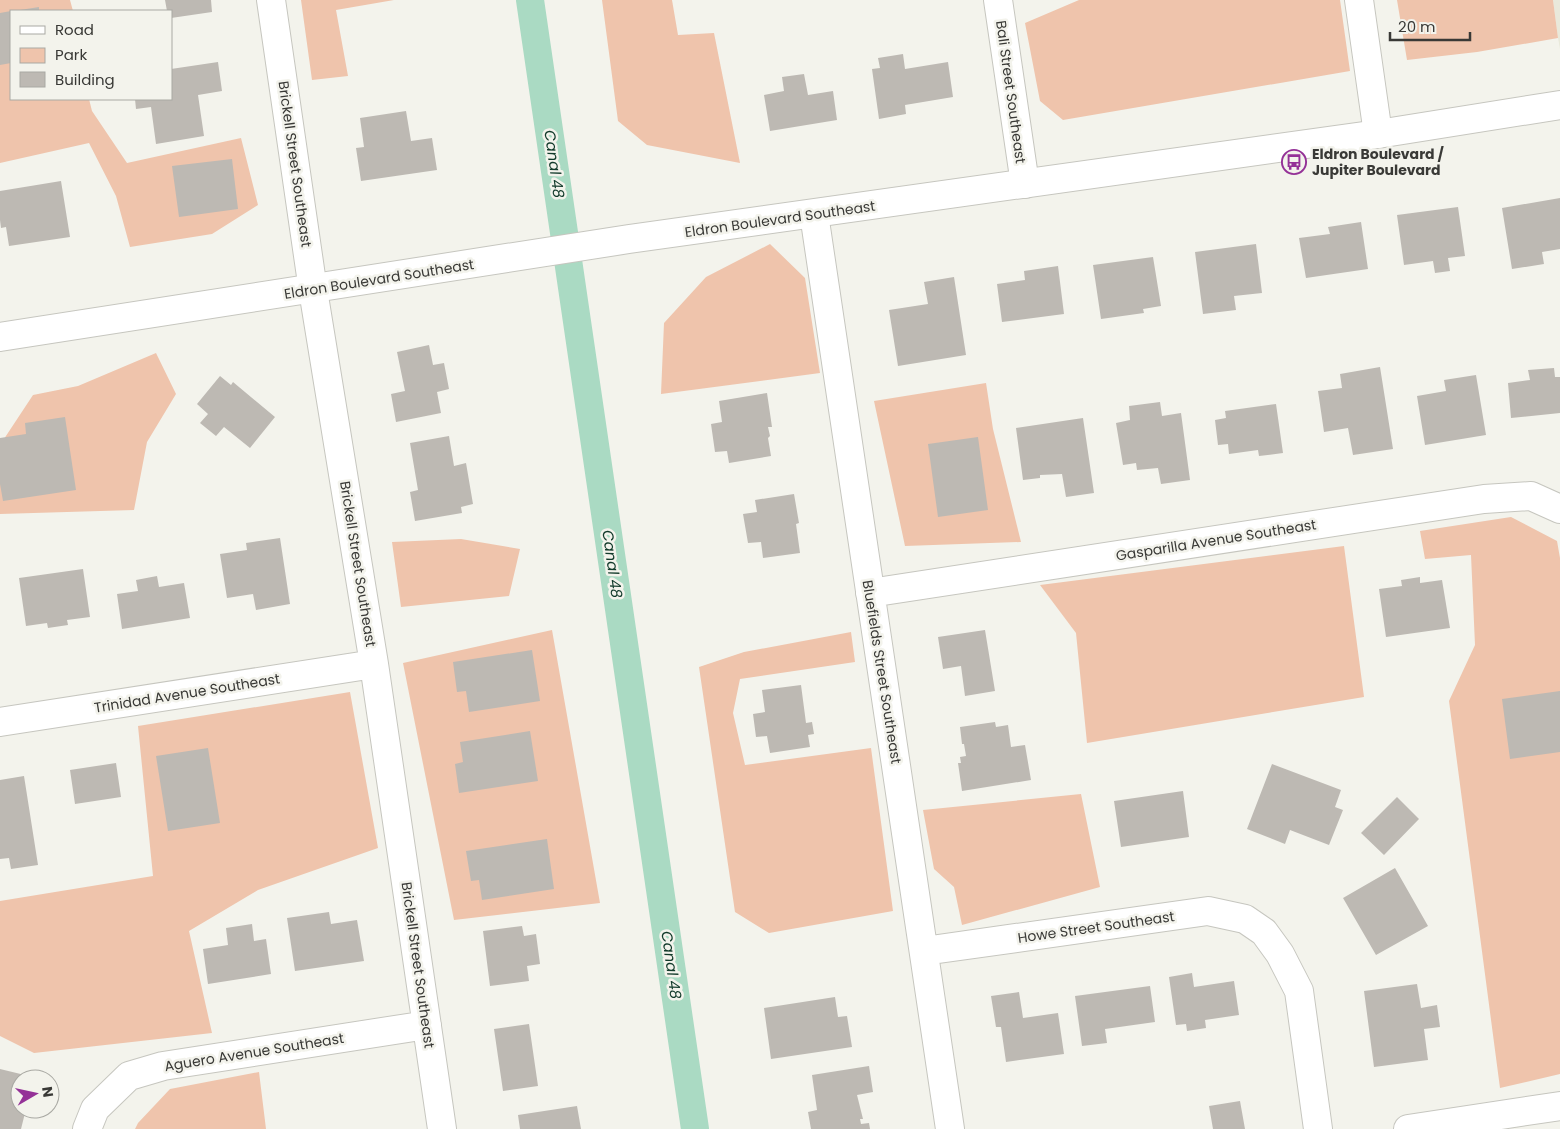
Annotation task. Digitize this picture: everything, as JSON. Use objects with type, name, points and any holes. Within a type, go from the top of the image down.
[{"type":"street","name":"Brickell Street Southeast","points":[[271,0],[314,290],[374,664],[442,1129]]},
{"type":"street","name":"Bali Street Southeast","points":[[998,0],[1024,184]]},
{"type":"street","points":[[1359,0],[1378,134]]},
{"type":"street","name":"Eldron Boulevard Southeast","points":[[0,337],[314,290],[628,239],[1378,134],[1560,105]]},
{"type":"street","name":"Bluefields Street Southeast","points":[[814,214],[950,1129]]},
{"type":"street","name":"Gasparilla Avenue Southeast","points":[[870,593],[1484,499],[1531,496],[1560,509]]},
{"type":"street","name":"Trinidad Avenue Southeast","points":[[0,722],[374,664]]},
{"type":"street","name":"Howe Street Southeast","points":[[924,951],[1208,911],[1245,918],[1264,932],[1280,954],[1299,991],[1318,1129]]},
{"type":"street","name":"Aguero Avenue Southeast","points":[[91,1119],[129,1076],[163,1066],[427,1026]]},
{"type":"street","points":[[1408,1129],[1560,1106]]},
{"type":"shaded area","points":[[1553,0],[1560,0],[1560,49],[1558,38]]},
{"type":"green space","points":[[0,0],[70,0],[73,10],[10,10],[10,100],[89,100],[92,111],[127,163],[241,138],[258,205],[212,234],[130,247],[116,196],[89,143],[0,163]]},
{"type":"green space","points":[[301,0],[394,0],[336,10],[348,76],[312,80]]},
{"type":"green space","points":[[602,0],[672,0],[678,35],[714,33],[740,163],[647,145],[618,121]]},
{"type":"green space","points":[[1079,0],[1340,0],[1350,71],[1063,120],[1040,101],[1025,23]]},
{"type":"green space","points":[[1397,0],[1553,0],[1558,38],[1477,52],[1407,60]]},
{"type":"green space","points":[[770,244],[805,278],[820,373],[661,394],[664,323],[706,277]]},
{"type":"green space","points":[[156,353],[176,394],[147,442],[134,510],[0,514],[0,445],[33,395],[78,386]]},
{"type":"green space","points":[[986,383],[993,429],[1021,542],[905,546],[874,401]]},
{"type":"green space","points":[[1511,517],[1557,541],[1560,558],[1560,1074],[1500,1088],[1449,701],[1475,645],[1471,555],[1425,559],[1420,531]]},
{"type":"green space","points":[[461,539],[520,549],[509,596],[401,607],[392,542]]},
{"type":"green space","points":[[1344,546],[1364,697],[1087,743],[1076,633],[1040,585]]},
{"type":"green space","points":[[552,630],[600,903],[454,920],[403,663]]},
{"type":"green space","points":[[851,632],[855,662],[740,679],[733,713],[745,765],[871,748],[893,911],[769,933],[735,912],[699,667],[744,652]]},
{"type":"green space","points":[[350,692],[378,848],[258,890],[189,931],[212,1033],[34,1053],[0,1036],[0,901],[153,876],[138,726]]},
{"type":"green space","points":[[1081,794],[1100,887],[962,925],[954,887],[934,869],[923,810]]},
{"type":"green space","points":[[259,1072],[266,1129],[135,1129],[138,1123],[170,1089]]},
{"type":"building","points":[[165,0],[211,0],[212,12],[172,18],[172,10],[167,10]]},
{"type":"building","points":[[39,7],[39,10],[20,10]]},
{"type":"building","points":[[10,11],[10,63],[0,65],[0,13]]},
{"type":"building","points":[[903,54],[905,69],[948,62],[953,97],[905,105],[906,114],[879,119],[872,69],[880,68],[878,58]]},
{"type":"building","points":[[218,62],[222,91],[198,95],[204,136],[156,144],[151,107],[136,109],[135,100],[172,100],[172,69]]},
{"type":"building","points":[[804,74],[808,95],[833,91],[837,120],[770,131],[764,95],[784,91],[782,77]]},
{"type":"building","points":[[406,111],[411,141],[432,138],[437,170],[361,181],[356,148],[364,147],[360,118]]},
{"type":"building","points":[[232,159],[238,209],[179,217],[172,166]]},
{"type":"building","points":[[61,181],[70,237],[9,246],[6,227],[1,228],[0,191]]},
{"type":"building","points":[[1560,198],[1560,249],[1542,252],[1544,264],[1512,269],[1502,208]]},
{"type":"building","points":[[1458,207],[1465,256],[1448,258],[1450,271],[1435,273],[1433,261],[1404,265],[1397,215]]},
{"type":"building","points":[[1361,222],[1368,269],[1306,278],[1299,238],[1330,234],[1328,227]]},
{"type":"building","points":[[1256,244],[1262,293],[1234,296],[1236,310],[1203,314],[1195,252]]},
{"type":"building","points":[[1153,257],[1161,306],[1143,309],[1144,313],[1101,319],[1093,265]]},
{"type":"building","points":[[1058,266],[1064,314],[1002,322],[997,284],[1025,280],[1024,271]]},
{"type":"building","points":[[954,277],[966,355],[898,366],[889,310],[928,304],[924,282]]},
{"type":"building","points":[[429,345],[433,365],[444,363],[449,389],[437,392],[441,413],[396,422],[391,394],[405,391],[397,352]]},
{"type":"building","points":[[1380,367],[1393,449],[1353,455],[1348,428],[1324,432],[1318,391],[1342,388],[1340,374]]},
{"type":"building","points":[[1554,368],[1555,377],[1560,377],[1560,413],[1511,418],[1508,383],[1530,380],[1528,370]]},
{"type":"building","points":[[1476,375],[1486,435],[1425,445],[1417,396],[1446,391],[1444,380]]},
{"type":"building","points":[[220,376],[231,385],[233,382],[275,417],[250,448],[224,427],[216,436],[200,423],[208,414],[197,404]]},
{"type":"building","points":[[767,393],[772,427],[768,427],[771,456],[729,463],[727,451],[715,452],[711,424],[722,422],[719,401]]},
{"type":"building","points":[[1160,402],[1162,416],[1181,413],[1190,480],[1161,484],[1158,468],[1137,470],[1136,463],[1123,465],[1116,423],[1130,420],[1129,406]]},
{"type":"building","points":[[1276,404],[1283,453],[1259,456],[1258,450],[1229,454],[1228,444],[1218,445],[1215,420],[1226,418],[1225,411]]},
{"type":"building","points":[[65,417],[76,490],[3,501],[0,484],[0,438],[26,434],[25,423]]},
{"type":"building","points":[[1083,418],[1094,493],[1066,497],[1062,474],[1040,475],[1040,478],[1023,480],[1016,428]]},
{"type":"building","points":[[449,436],[454,466],[466,463],[473,504],[461,507],[462,513],[415,521],[410,492],[418,490],[410,443]]},
{"type":"building","points":[[978,437],[988,510],[938,517],[928,444]]},
{"type":"building","points":[[794,494],[799,523],[796,524],[800,553],[763,558],[761,542],[748,543],[743,514],[757,512],[755,500]]},
{"type":"building","points":[[280,538],[290,604],[256,610],[253,594],[227,598],[220,554],[247,550],[246,543]]},
{"type":"building","points":[[83,569],[90,617],[67,620],[68,625],[48,628],[47,623],[26,626],[19,578]]},
{"type":"building","points":[[157,576],[159,587],[184,583],[190,618],[122,629],[117,594],[138,591],[136,580]]},
{"type":"building","points":[[1420,577],[1420,583],[1442,580],[1450,628],[1386,637],[1379,589],[1402,586],[1401,580]]},
{"type":"building","points":[[985,630],[995,691],[965,696],[961,666],[943,669],[938,637]]},
{"type":"building","points":[[532,650],[540,701],[469,712],[466,691],[457,692],[453,662]]},
{"type":"building","points":[[801,685],[806,723],[812,722],[814,734],[808,735],[810,747],[770,753],[767,736],[756,737],[753,714],[765,712],[762,690]]},
{"type":"building","points":[[1560,691],[1560,752],[1510,759],[1502,699]]},
{"type":"building","points":[[995,722],[996,727],[1008,725],[1011,747],[1025,745],[1031,780],[962,791],[958,763],[961,763],[960,757],[966,756],[960,727]]},
{"type":"building","points":[[530,731],[538,781],[459,793],[455,764],[463,762],[460,742]]},
{"type":"building","points":[[208,748],[220,823],[168,831],[156,756]]},
{"type":"building","points":[[116,763],[121,797],[75,804],[70,770]]},
{"type":"building","points":[[1272,764],[1341,790],[1335,807],[1343,810],[1329,845],[1290,830],[1285,844],[1247,829]]},
{"type":"building","points":[[24,776],[38,865],[11,869],[9,858],[0,859],[0,780]]},
{"type":"building","points":[[1183,791],[1189,837],[1121,847],[1114,801]]},
{"type":"building","points":[[1397,797],[1419,819],[1384,855],[1361,833]]},
{"type":"building","points":[[547,839],[554,889],[482,900],[479,880],[471,881],[466,851]]},
{"type":"building","points":[[1395,868],[1428,926],[1376,955],[1343,898]]},
{"type":"building","points":[[329,912],[331,924],[357,920],[364,961],[295,971],[287,918]]},
{"type":"building","points":[[252,924],[254,941],[266,939],[271,974],[208,984],[203,949],[228,945],[226,928]]},
{"type":"building","points":[[522,926],[524,936],[536,934],[540,964],[527,966],[529,981],[490,986],[483,931]]},
{"type":"building","points":[[1192,973],[1194,987],[1234,981],[1239,1015],[1205,1020],[1206,1028],[1187,1031],[1186,1024],[1176,1025],[1169,977]]},
{"type":"building","points":[[1417,984],[1421,1008],[1437,1005],[1440,1027],[1424,1029],[1428,1060],[1374,1067],[1364,991]]},
{"type":"building","points":[[1150,986],[1155,1022],[1105,1029],[1107,1043],[1082,1046],[1075,996]]},
{"type":"building","points":[[1019,992],[1023,1018],[1058,1013],[1064,1054],[1006,1062],[1001,1027],[996,1027],[991,996]]},
{"type":"building","points":[[835,997],[838,1017],[847,1016],[852,1047],[771,1059],[764,1008]]},
{"type":"building","points":[[529,1024],[538,1086],[503,1091],[494,1029]]},
{"type":"building","points":[[869,1066],[873,1092],[857,1095],[863,1119],[860,1119],[861,1124],[869,1123],[870,1129],[811,1129],[808,1112],[817,1110],[812,1075]]},
{"type":"building","points":[[0,1069],[10,1071],[10,1119],[24,1119],[21,1129],[0,1129]]},
{"type":"building","points":[[1240,1101],[1245,1129],[1213,1129],[1209,1106]]},
{"type":"building","points":[[577,1106],[581,1129],[520,1129],[518,1115]]},
{"type":"waterway","name":"Canal 48","points":[[530,0],[695,1129]]},
{"type":"place","name":"Eldron Boulevard / Jupiter Boulevard","points":[[1294,162]]}]
